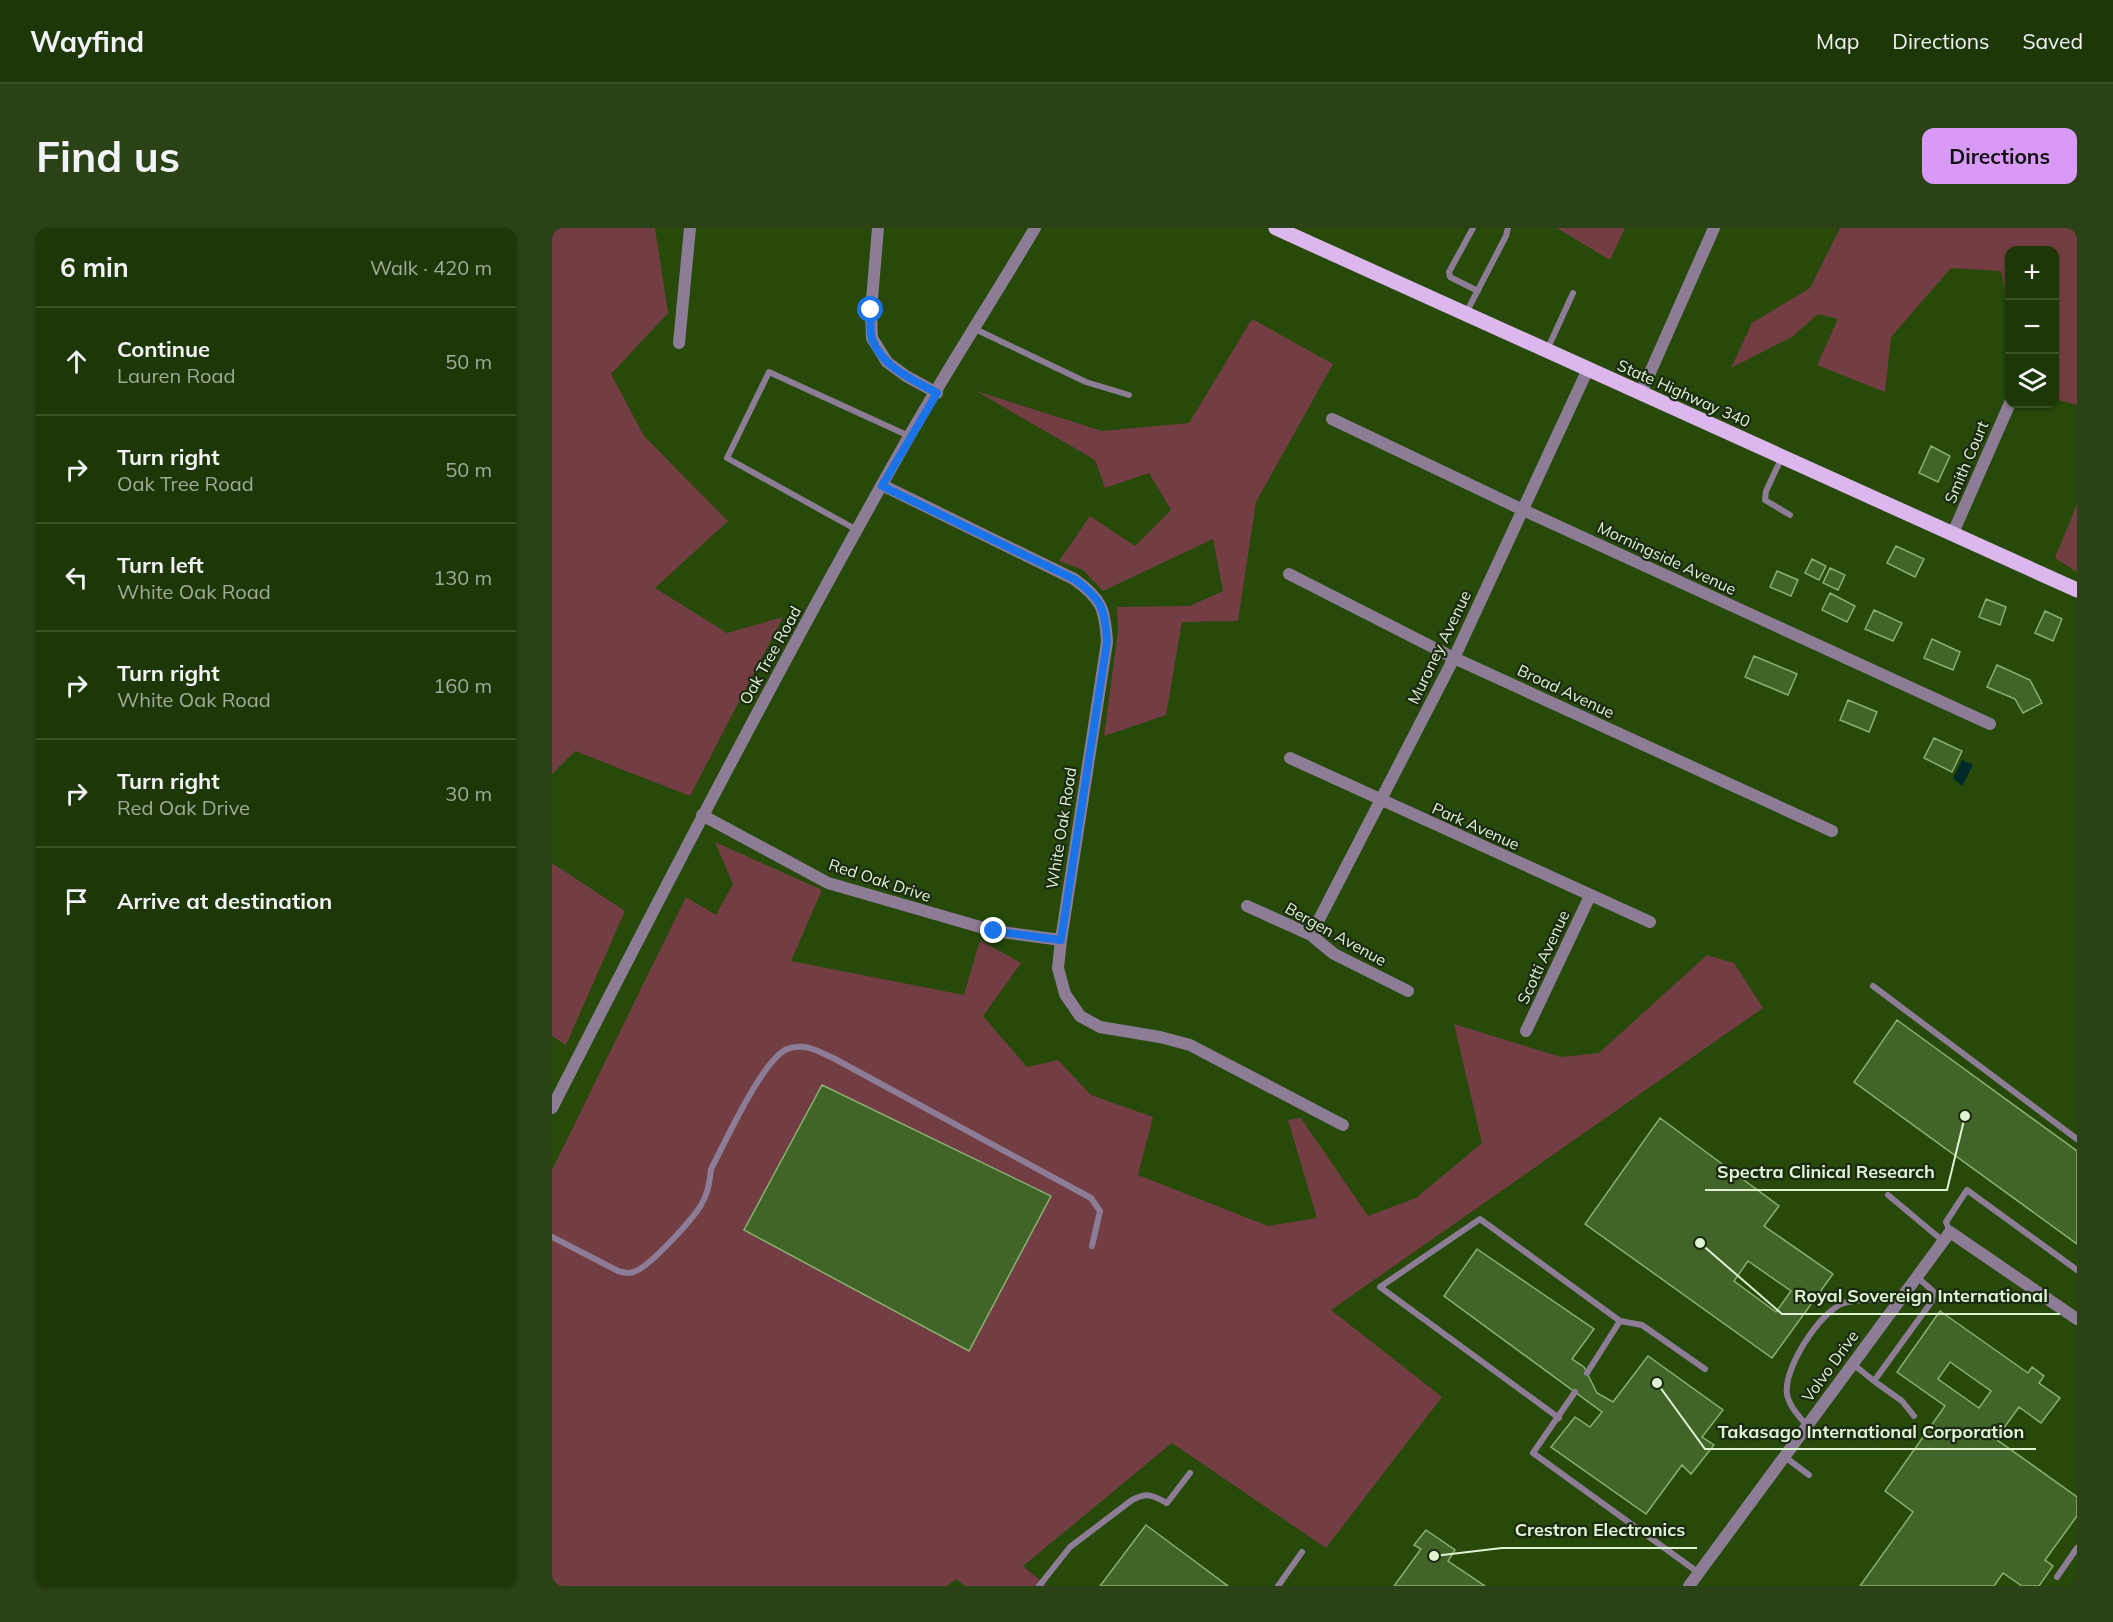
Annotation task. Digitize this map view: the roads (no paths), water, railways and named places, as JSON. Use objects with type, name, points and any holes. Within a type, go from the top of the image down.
[{"type":"main road","name":"State Highway 340","points":[[1276,228],[2077,590]]},
{"type":"street","points":[[679,342],[690,228]]},
{"type":"street","points":[[878,228],[871,310],[872,338],[887,362],[906,376],[937,393]]},
{"type":"street","name":"Oak Tree Road","points":[[552,1108],[702,815],[857,530],[909,436],[1035,228]]},
{"type":"street","points":[[1641,393],[1714,228]]},
{"type":"street","name":"Muroney Avenue","points":[[1311,935],[1454,658],[1588,369]]},
{"type":"street","name":"Smith Court","points":[[1953,533],[2008,408]]},
{"type":"street","name":"Morningside Avenue","points":[[1332,419],[1522,510],[1990,724]]},
{"type":"street","name":"White Oak Road","points":[[882,486],[1074,579],[1094,593],[1105,617],[1107,642],[1058,968],[1065,994],[1080,1016],[1100,1027],[1160,1036],[1190,1045],[1343,1125]]},
{"type":"street","name":"Broad Avenue","points":[[1289,573],[1454,658],[1832,831]]},
{"type":"street","name":"Park Avenue","points":[[1290,758],[1650,922]]},
{"type":"street","name":"Red Oak Drive","points":[[702,815],[828,883],[994,931],[1061,940]]},
{"type":"street","name":"Scotti Avenue","points":[[1526,1031],[1590,896]]},
{"type":"street","name":"Bergen Avenue","points":[[1247,906],[1311,935],[1334,954],[1408,991]]},
{"type":"street","points":[[1946,1237],[2077,1319]]},
{"type":"street","name":"Volvo Drive","points":[[1689,1586],[1946,1237]]},
{"type":"lane","points":[[1473,228],[1449,272],[1450,277],[1478,291]]},
{"type":"lane","points":[[1466,314],[1508,228]]},
{"type":"lane","points":[[1547,351],[1573,293]]},
{"type":"lane","points":[[975,329],[1086,382],[1129,395]]},
{"type":"lane","points":[[857,530],[727,458],[769,372],[909,436]]},
{"type":"lane","points":[[1782,457],[1766,491],[1765,500],[1791,514]]},
{"type":"lane","points":[[1873,986],[2077,1139]]},
{"type":"lane","points":[[552,1237],[618,1271],[635,1272],[646,1265],[690,1219],[701,1204],[709,1188],[711,1169],[764,1070],[786,1050],[808,1046],[1091,1198],[1100,1211],[1092,1246]]},
{"type":"lane","points":[[1946,1237],[1946,1222],[1967,1190],[2077,1270]]},
{"type":"lane","points":[[1888,1195],[1946,1237]]},
{"type":"lane","points":[[1558,1418],[1380,1287],[1480,1219],[1620,1321],[1642,1325],[1705,1369]]},
{"type":"lane","points":[[1874,1381],[1932,1301],[1933,1291],[1917,1277]]},
{"type":"lane","points":[[1807,1426],[1789,1402],[1786,1392],[1789,1374],[1817,1323],[1842,1304],[1901,1299]]},
{"type":"lane","points":[[1587,1373],[1620,1321]]},
{"type":"lane","points":[[1852,1364],[1902,1401],[1914,1416]]},
{"type":"lane","points":[[1575,1392],[1533,1453],[1699,1573]]},
{"type":"lane","points":[[1784,1457],[1809,1475]]},
{"type":"lane","points":[[1039,1586],[1070,1547],[1123,1507],[1143,1494],[1151,1495],[1167,1503],[1190,1473]]},
{"type":"lane","points":[[2057,1577],[2077,1548]]},
{"type":"lane","points":[[1278,1586],[1302,1552]]},
{"type":"water","points":[[1962,760],[1973,765],[1962,786],[1953,778]]},
{"type":"place","name":"Spectra Clinical Research","points":[[1965,1116]]},
{"type":"place","name":"Royal Sovereign International","points":[[1700,1243]]},
{"type":"place","name":"Takasago International Corporation","points":[[1657,1383]]},
{"type":"place","name":"Crestron Electronics","points":[[1434,1556]]}]
